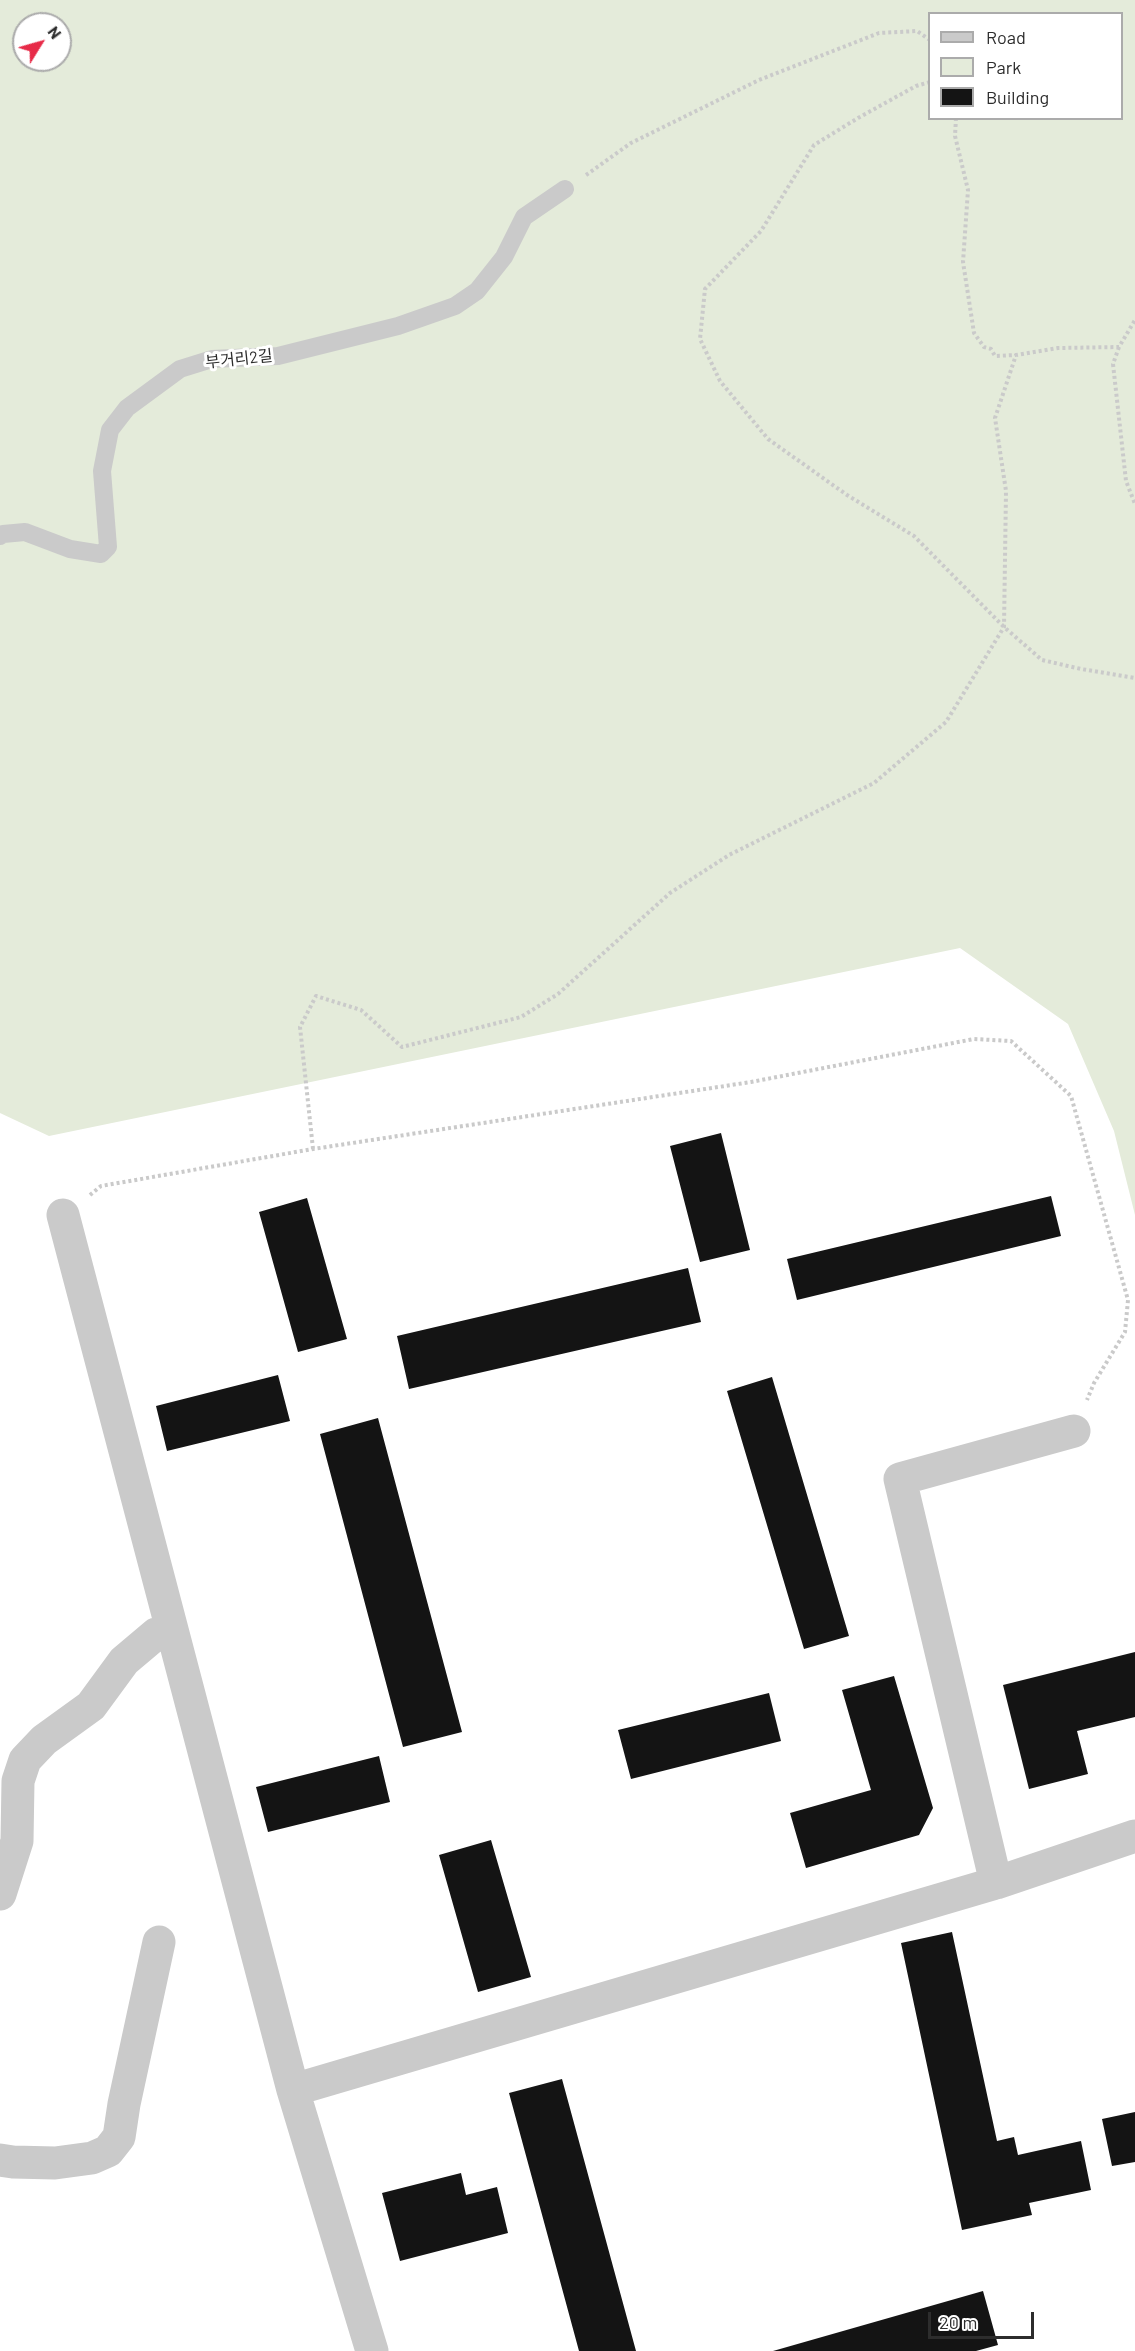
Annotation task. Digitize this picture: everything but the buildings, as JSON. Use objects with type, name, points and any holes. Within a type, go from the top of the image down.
[{"type":"street","points":[[63,1215],[294,2090],[372,2351]]},
{"type":"street","points":[[996,1883],[900,1479],[1074,1431]]},
{"type":"street","points":[[0,1894],[18,1841],[18,1780],[25,1760],[44,1740],[92,1706],[124,1661],[156,1634]]},
{"type":"street","points":[[294,2090],[996,1883],[1135,1836]]},
{"type":"street","points":[[0,2160],[55,2163],[92,2158],[108,2151],[119,2138],[124,2104],[159,1942]]},
{"type":"lane","name":"부거리2길","points":[[0,536],[25,532],[70,549],[101,554],[108,547],[102,471],[110,430],[127,408],[180,369],[212,359],[278,356],[398,326],[455,306],[477,291],[504,257],[524,217],[565,189]]},
{"type":"path","points":[[565,189],[631,143],[759,80],[879,33],[917,31],[928,39]]},
{"type":"path","points":[[928,83],[858,118],[814,145],[761,231],[705,289],[700,339],[720,381],[768,439],[847,495],[914,536],[1004,627],[1042,660],[1135,678]]},
{"type":"path","points":[[956,120],[955,136],[968,190],[963,262],[974,333],[984,347],[991,349],[995,356],[1058,348],[1119,347]]},
{"type":"path","points":[[1135,320],[1119,347],[1113,364],[1126,481],[1135,504]]},
{"type":"path","points":[[313,1149],[300,1027],[316,996],[362,1010],[402,1047],[521,1017],[558,994],[670,893],[729,855],[874,783],[946,722],[1004,627],[1006,491],[995,418],[1016,355]]},
{"type":"path","points":[[63,1215],[101,1186],[313,1149],[751,1082],[974,1039],[1011,1041],[1071,1096],[1128,1300],[1125,1332],[1094,1383],[1074,1431]]},
{"type":"green space","points":[[0,0],[1135,0],[1135,1215],[1114,1131],[1068,1024],[960,948],[49,1136],[0,1113]]}]
